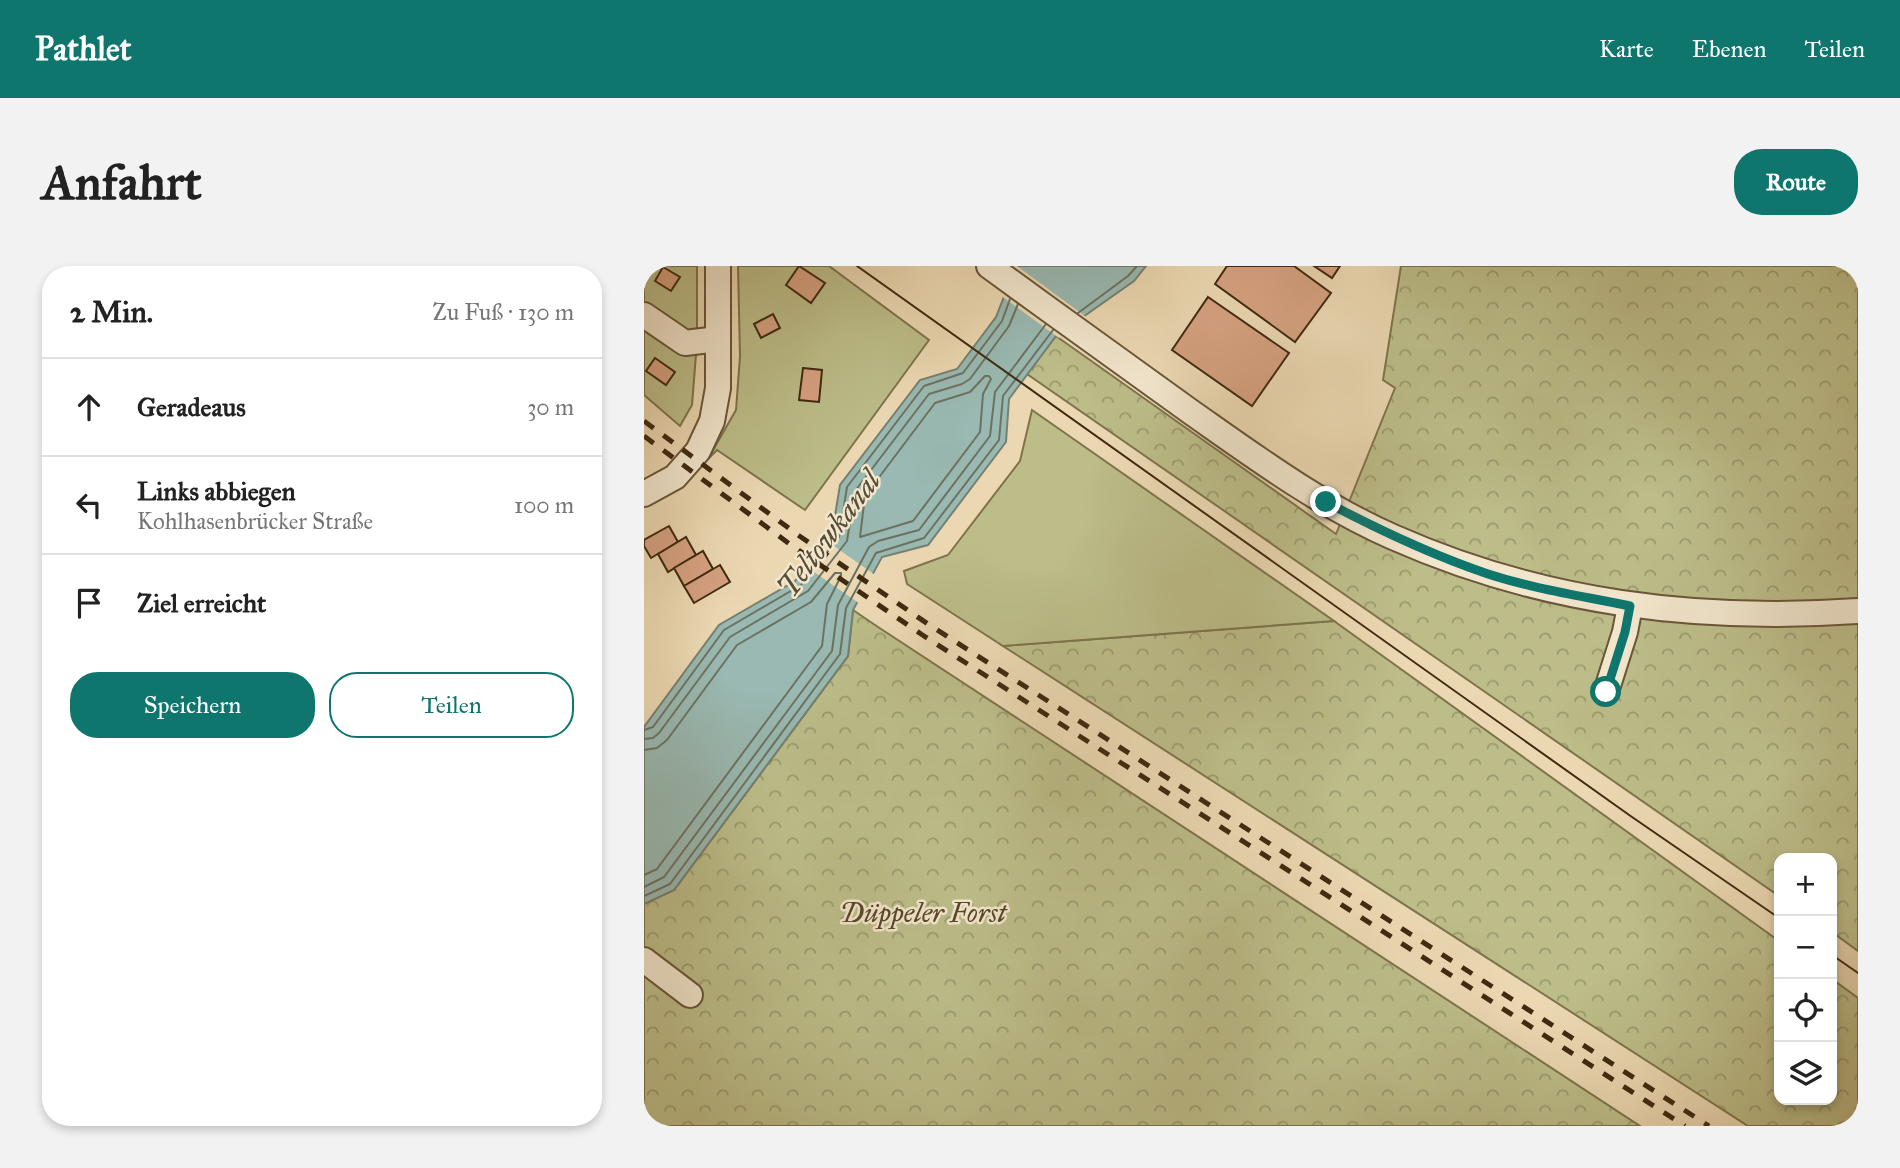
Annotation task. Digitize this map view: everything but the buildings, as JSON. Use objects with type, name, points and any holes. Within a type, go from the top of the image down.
[{"type":"street","points":[[644,494],[675,477],[698,452],[712,421],[718,388],[718,266]]},
{"type":"street","points":[[989,266],[1255,457],[1326,502],[1392,537],[1489,574],[1556,592],[1630,606],[1729,613],[1858,611]]},
{"type":"street","points":[[644,315],[685,343],[718,339]]},
{"type":"street","points":[[1606,692],[1625,632],[1630,606]]},
{"type":"street","points":[[644,960],[690,995]]},
{"type":"green space","points":[[644,266],[697,266],[697,342],[692,405],[680,426],[644,395]]},
{"type":"green space","points":[[738,266],[829,266],[929,340],[805,510],[717,450],[708,459],[736,410],[740,356]]},
{"type":"green space","points":[[1401,266],[1858,266],[1858,951],[1837,936],[1837,853],[1774,853],[1774,893],[1027,374],[1056,336],[1336,534],[1395,388],[1383,380]]},
{"type":"green space","points":[[1032,410],[1334,621],[1003,646],[907,584],[904,571],[948,555],[1020,461]]},
{"type":"green space","name":"Düppeler Forst","points":[[853,610],[1640,1126],[644,1126],[644,904],[674,890],[848,656]]},
{"type":"green space","points":[[1334,621],[1774,937],[1774,1105],[1837,1105],[1837,983],[1858,998],[1858,1126],[1748,1126],[1003,646]]},
{"type":"water","points":[[1016,266],[1146,266],[1134,281],[1056,336],[1009,399],[1006,442],[928,545],[882,557],[853,610],[848,656],[674,890],[644,904],[644,727],[719,625],[795,581],[832,534],[840,485],[920,380],[957,369],[996,317]]},
{"type":"pier","points":[[1012,266],[1017,266],[1089,319],[1059,338],[1000,295]]},
{"type":"pier","points":[[824,539],[875,575],[860,604],[804,565]]},
{"type":"tram line","points":[[857,266],[1632,817],[1776,916]]},
{"type":"tram line","points":[[1837,958],[1858,973]]},
{"type":"railway","points":[[644,421],[798,535],[928,624],[1709,1126]]},
{"type":"railway","points":[[644,436],[791,545],[921,634],[1685,1126]]},
{"type":"route","points":[[1326,502],[1392,537],[1489,574],[1556,592],[1630,606],[1625,632],[1606,692]]},
{"type":"water label","name":"Teltowkanal","points":[[829,534]]}]
